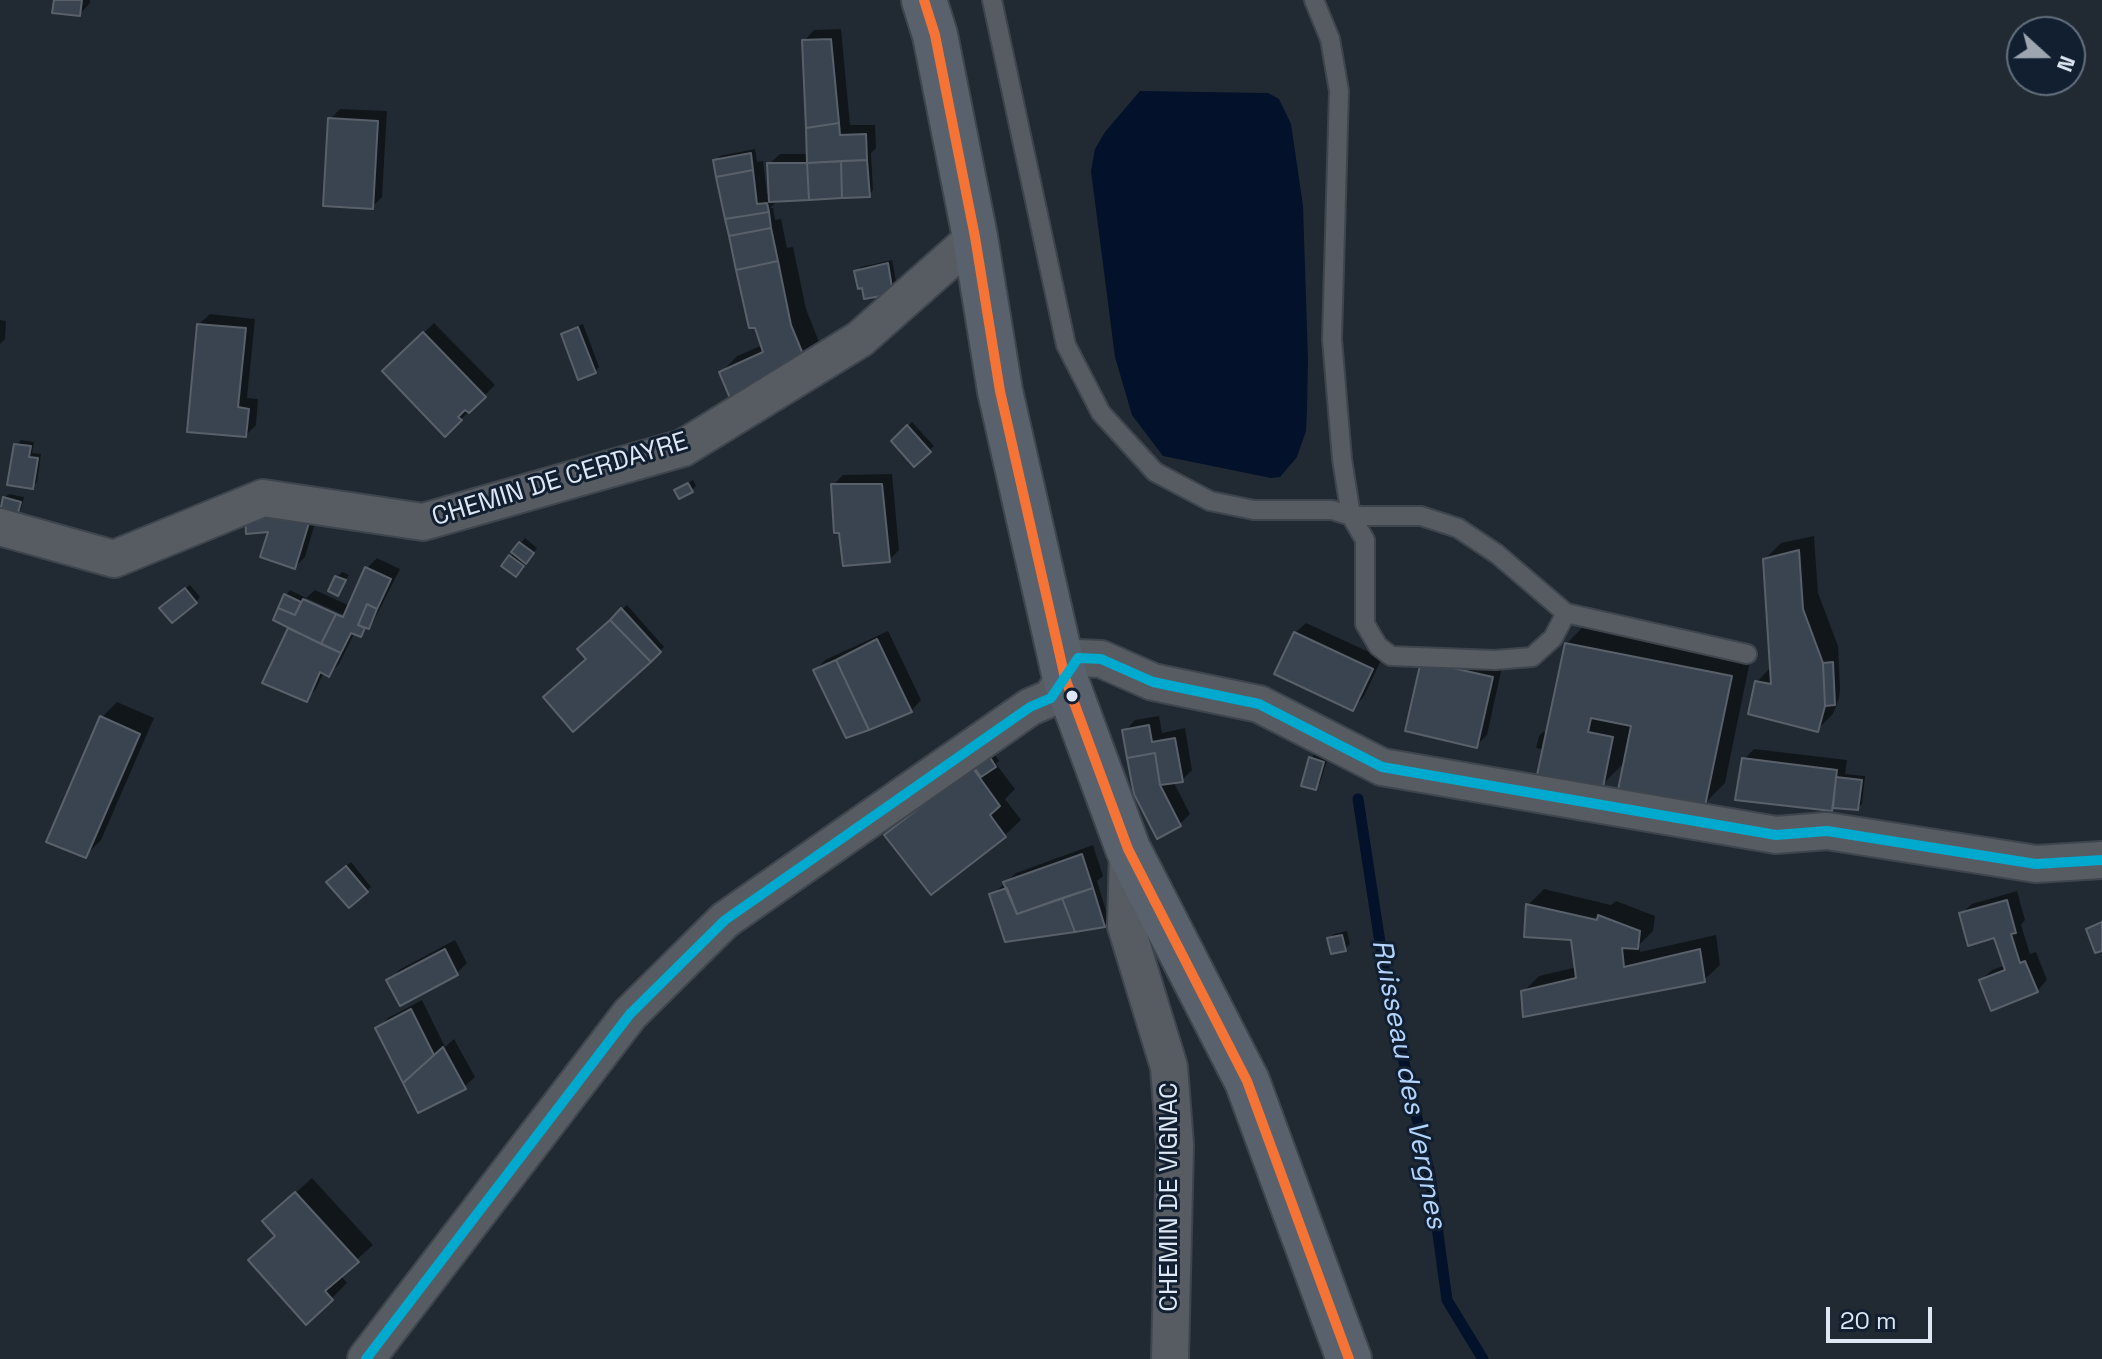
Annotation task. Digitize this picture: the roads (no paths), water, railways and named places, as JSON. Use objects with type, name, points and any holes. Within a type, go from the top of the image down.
[{"type":"street","points":[[924,0],[935,35],[975,237],[1000,391],[1065,678],[1128,849],[1247,1081],[1349,1359]]},
{"type":"street","name":"CHEMIN DE CERDAYRE","points":[[0,527],[114,559],[263,498],[423,522],[683,448],[860,339],[975,237]]},
{"type":"street","points":[[366,1359],[630,1014],[725,920],[1030,707],[1051,698],[1078,658],[1101,659],[1153,682],[1259,704],[1382,767],[1776,835],[1827,831],[2036,864],[2102,860]]},
{"type":"street","name":"CHEMIN DE VIGNAC","points":[[1128,849],[1126,926],[1169,1067],[1175,1145],[1170,1359]]},
{"type":"lane","points":[[992,0],[1066,345],[1101,413],[1155,472],[1210,501],[1254,510],[1332,510],[1351,516],[1421,516],[1458,528],[1497,554],[1566,613],[1747,654]]},
{"type":"lane","points":[[1314,0],[1330,39],[1339,91],[1332,339],[1342,459],[1351,516],[1365,540],[1365,624],[1378,646],[1391,656],[1495,660],[1532,657],[1553,638],[1566,613]]},
{"type":"water","points":[[1140,91],[1268,93],[1279,99],[1291,124],[1303,206],[1307,409],[1306,431],[1297,457],[1280,477],[1271,478],[1163,456],[1132,415],[1115,357],[1091,171],[1095,149],[1105,132]]},
{"type":"waterway","name":"Ruisseau des Vergnes","points":[[1358,799],[1387,988],[1430,1175],[1447,1300],[1483,1359]]}]
